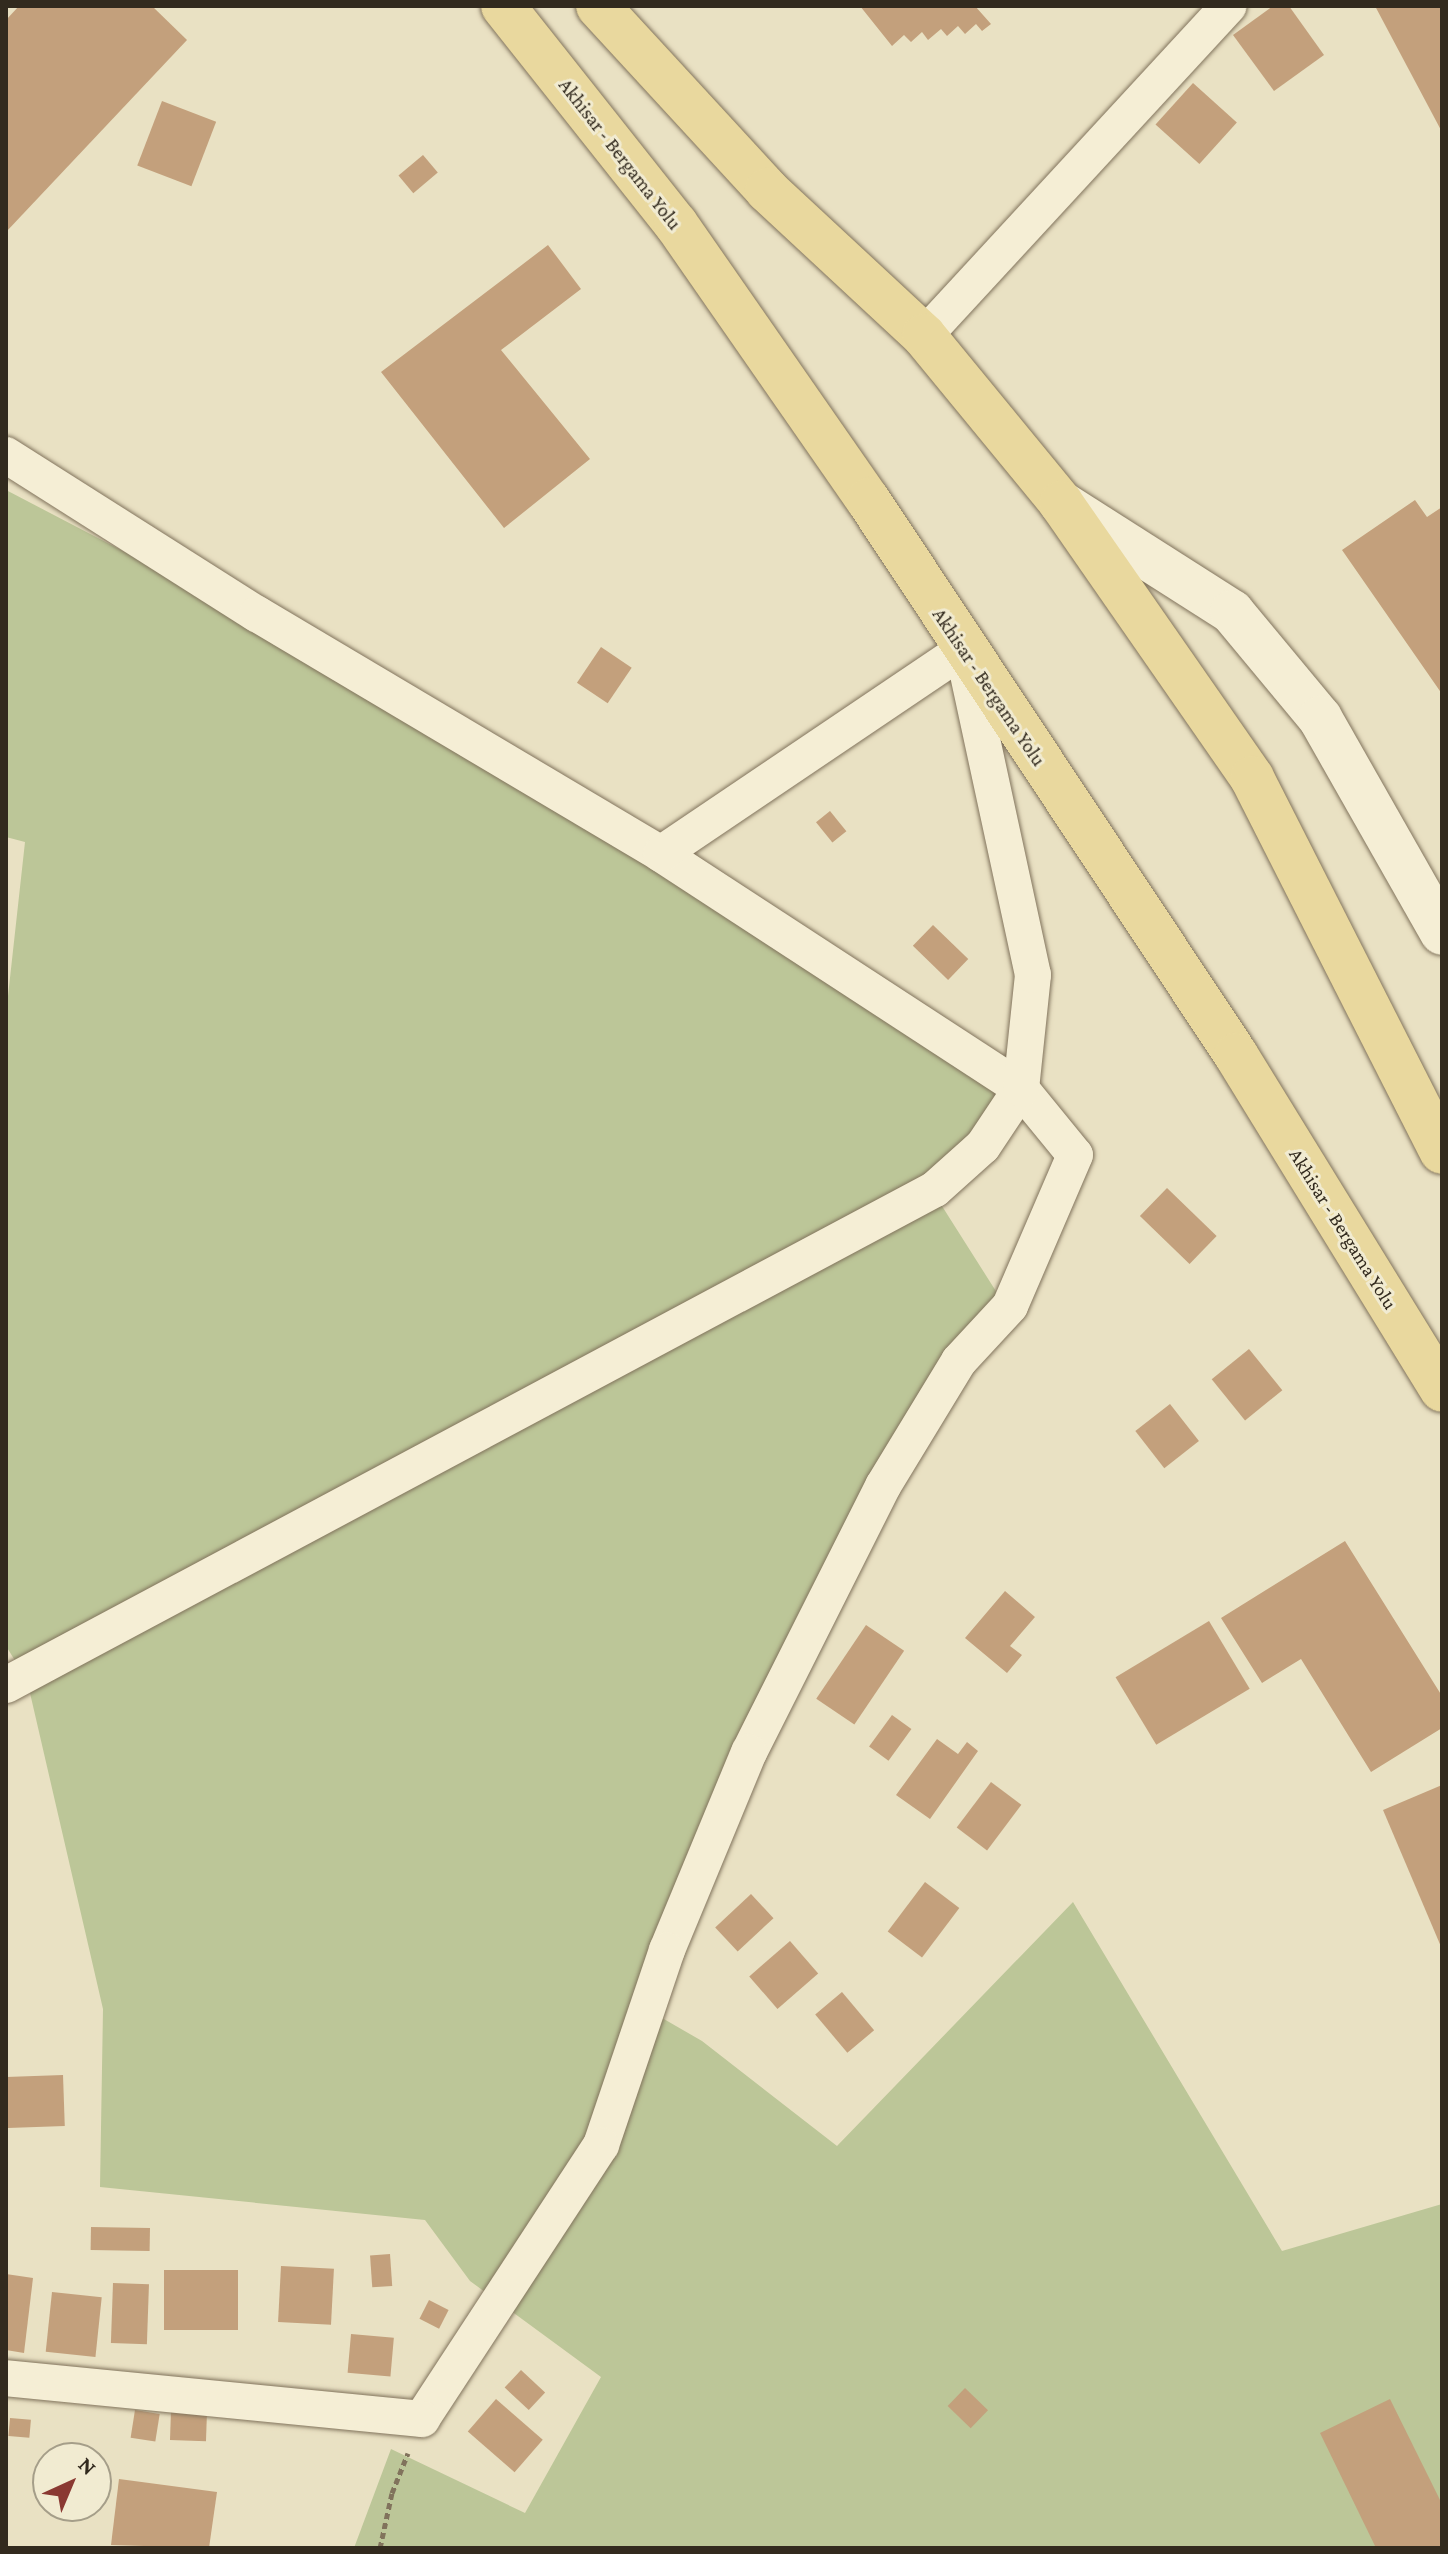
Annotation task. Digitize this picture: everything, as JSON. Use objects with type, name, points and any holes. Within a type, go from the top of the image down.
[{"type":"main road","name":"Akhisar - Bergama Yolu","points":[[503,6],[676,224],[868,500],[963,650],[1236,1055],[1442,1390]]},
{"type":"main road","points":[[598,6],[767,190],[924,336],[1061,503],[1252,778],[1442,1152]]},
{"type":"street","points":[[924,336],[1229,6]]},
{"type":"street","points":[[6,455],[257,614],[661,854],[1021,1089],[1075,1155],[1010,1306],[959,1361],[883,1486],[749,1752],[667,1950],[601,2145],[422,2419],[6,2378]]},
{"type":"street","points":[[1061,503],[1232,612],[1320,718],[1442,933]]},
{"type":"street","points":[[6,1685],[935,1189],[983,1146],[1021,1089],[1033,975],[963,650],[661,854]]},
{"type":"path","points":[[380,2548],[392,2493],[422,2419]]},
{"type":"green space","points":[[6,490],[255,620],[1011,1091],[928,1184],[999,1296],[955,1355],[643,2007],[702,2041],[837,2146],[1073,1902],[1282,2251],[1442,2204],[1442,2548],[354,2548],[391,2449],[525,2513],[601,2377],[470,2281],[425,2220],[100,2187],[103,2009],[27,1680],[6,1646],[6,1014],[25,842],[6,837]]},
{"type":"building","points":[[19,6],[152,6],[187,40],[6,232],[6,20]]},
{"type":"building","points":[[860,6],[975,6],[991,24],[982,31],[976,24],[965,34],[958,26],[947,36],[941,29],[928,40],[922,32],[911,42],[904,35],[892,46]]},
{"type":"building","points":[[1273,6],[1289,6],[1324,55],[1274,91],[1233,35]]},
{"type":"building","points":[[1375,6],[1442,6],[1442,132]]},
{"type":"building","points":[[1193,83],[1237,122],[1199,164],[1156,125]]},
{"type":"building","points":[[162,101],[216,122],[191,186],[137,165]]},
{"type":"building","points":[[423,155],[438,173],[413,193],[398,176]]},
{"type":"building","points":[[548,245],[581,289],[501,350],[590,459],[504,528],[381,372]]},
{"type":"building","points":[[1415,500],[1427,517],[1442,507],[1442,694],[1342,550]]},
{"type":"building","points":[[601,647],[632,668],[608,703],[577,683]]},
{"type":"building","points":[[830,811],[846,831],[832,843],[816,822]]},
{"type":"building","points":[[933,925],[968,959],[948,980],[913,946]]},
{"type":"building","points":[[1167,1188],[1217,1236],[1190,1264],[1140,1216]]},
{"type":"building","points":[[1249,1349],[1282,1390],[1245,1420],[1212,1379]]},
{"type":"building","points":[[1170,1404],[1199,1441],[1164,1468],[1135,1431]]},
{"type":"building","points":[[1345,1541],[1442,1696],[1442,1728],[1371,1772],[1301,1659],[1262,1683],[1221,1618]]},
{"type":"building","points":[[1005,1591],[1035,1617],[1010,1646],[1022,1655],[1007,1673],[965,1638]]},
{"type":"building","points":[[1209,1621],[1250,1689],[1156,1745],[1116,1677]]},
{"type":"building","points":[[866,1625],[904,1651],[854,1725],[816,1699]]},
{"type":"building","points":[[892,1715],[911,1729],[888,1761],[869,1747]]},
{"type":"building","points":[[937,1739],[958,1754],[967,1742],[978,1751],[930,1819],[896,1795]]},
{"type":"building","points":[[991,1782],[1021,1805],[987,1850],[957,1828]]},
{"type":"building","points":[[1442,1785],[1442,1949],[1383,1810]]},
{"type":"building","points":[[925,1882],[959,1908],[922,1957],[888,1932]]},
{"type":"building","points":[[751,1894],[774,1918],[738,1952],[715,1927]]},
{"type":"building","points":[[790,1941],[818,1973],[777,2009],[749,1976]]},
{"type":"building","points":[[842,1992],[874,2030],[847,2053],[815,2014]]},
{"type":"building","points":[[63,2075],[65,2126],[8,2128],[6,2077]]},
{"type":"building","points":[[91,2227],[150,2228],[150,2251],[91,2250]]},
{"type":"building","points":[[390,2254],[392,2286],[372,2287],[370,2255]]},
{"type":"building","points":[[281,2266],[334,2269],[331,2325],[278,2322]]},
{"type":"building","points":[[164,2270],[238,2270],[238,2330],[164,2330]]},
{"type":"building","points":[[6,2274],[33,2278],[24,2353],[6,2350]]},
{"type":"building","points":[[113,2283],[149,2284],[147,2344],[111,2343]]},
{"type":"building","points":[[52,2292],[102,2297],[95,2357],[46,2352]]},
{"type":"building","points":[[429,2300],[449,2310],[439,2329],[419,2319]]},
{"type":"building","points":[[351,2334],[394,2338],[390,2377],[348,2373]]},
{"type":"building","points":[[521,2370],[545,2393],[529,2410],[505,2388]]},
{"type":"building","points":[[965,2388],[988,2410],[971,2428],[948,2406]]},
{"type":"building","points":[[496,2399],[543,2440],[515,2472],[468,2431]]},
{"type":"building","points":[[1390,2399],[1442,2504],[1442,2548],[1376,2548],[1320,2433]]},
{"type":"building","points":[[135,2410],[160,2414],[155,2442],[131,2438]]},
{"type":"building","points":[[171,2411],[207,2412],[206,2441],[170,2440]]},
{"type":"building","points":[[10,2418],[31,2420],[29,2438],[8,2436]]},
{"type":"building","points":[[119,2479],[217,2492],[209,2548],[111,2545]]}]
